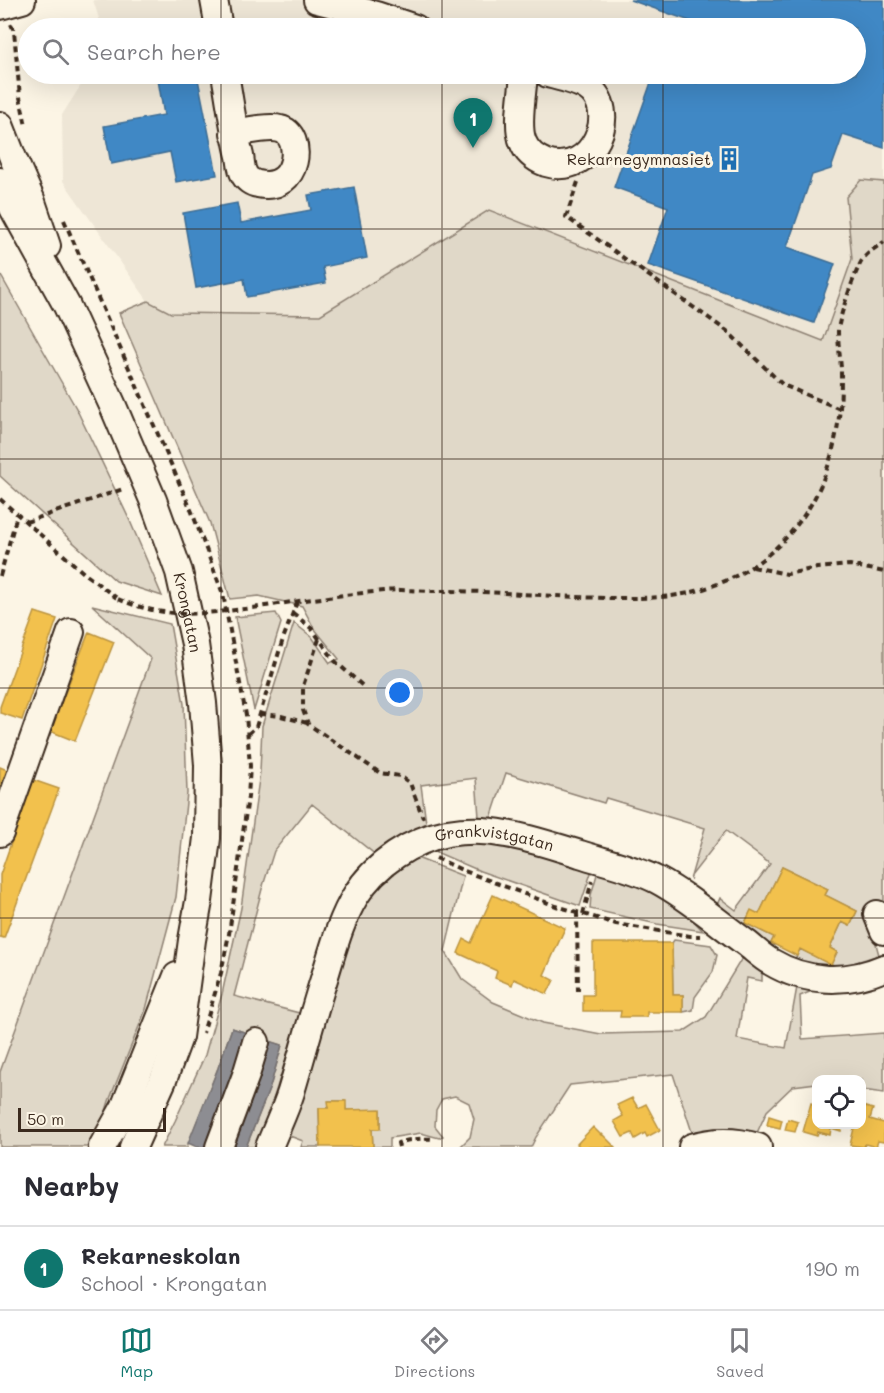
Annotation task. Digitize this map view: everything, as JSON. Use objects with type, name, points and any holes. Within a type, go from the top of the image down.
[{"type":"street","points":[[0,6],[22,0]]},
{"type":"street","points":[[214,0],[217,18]]},
{"type":"street","points":[[317,0],[385,18]]},
{"type":"street","points":[[227,84],[234,133]]},
{"type":"street","points":[[523,84],[520,130],[523,142],[530,154],[554,165],[572,164],[587,155],[596,142],[601,126],[602,110],[597,96],[586,87],[577,84]]},
{"type":"street","name":"Krongatan","points":[[0,125],[31,199],[67,306]]},
{"type":"street","name":"Krongatan","points":[[0,182],[67,306],[114,406],[153,500],[178,572],[195,644],[208,765],[207,837],[179,1036],[163,1080],[133,1147]]},
{"type":"street","points":[[0,833],[71,632]]},
{"type":"street","name":"Grankvistgatan","points":[[269,1147],[290,1095],[344,917],[357,893],[376,871],[400,852],[447,833],[475,831],[506,834],[543,843],[657,880],[772,963],[794,972],[817,979],[845,979],[871,974],[884,968]]},
{"type":"street","name":"Krongatan","points":[[102,1147],[124,1108],[192,939]]},
{"type":"street","points":[[219,1147],[256,1042]]},
{"type":"street","points":[[692,1147],[724,1142],[758,1147]]},
{"type":"path","points":[[587,155],[566,217],[728,331],[783,385],[840,409]]},
{"type":"path","points":[[0,499],[85,574],[118,599],[138,607],[174,614],[194,615],[386,591],[626,598],[671,596],[694,592],[721,583],[753,567],[792,532],[812,503],[833,449],[840,409],[839,321],[859,265],[868,254],[884,242]]},
{"type":"path","points":[[26,522],[123,489]]},
{"type":"path","points":[[0,576],[17,514]]},
{"type":"path","points":[[753,567],[787,574],[850,565],[884,572]]},
{"type":"path","points":[[248,735],[256,727],[297,601]]},
{"type":"path","points":[[292,613],[312,629],[335,661],[364,688]]},
{"type":"path","points":[[308,724],[303,710],[303,687],[319,639]]},
{"type":"path","points":[[260,714],[280,716],[308,724],[381,773],[400,776],[410,783],[420,843],[462,870],[556,906],[616,924],[702,936]]},
{"type":"path","points":[[583,914],[597,860]]},
{"type":"path","points":[[577,912],[578,991]]},
{"type":"path","points":[[399,1147],[398,1143],[405,1140],[435,1139]]},
{"type":"shaded area","points":[[93,0],[884,0],[884,182],[861,180],[846,197],[852,259],[824,341],[489,210],[320,315],[171,313],[148,301],[63,181],[62,115],[82,84],[866,84],[866,18],[99,18]]},
{"type":"shaded area","points":[[861,180],[884,182],[884,917],[868,914],[879,955],[837,968],[794,961],[800,949],[831,964],[837,952],[830,948],[842,922],[850,926],[857,911],[825,895],[828,889],[782,867],[759,914],[751,911],[745,923],[774,937],[771,943],[774,945],[772,948],[717,905],[720,898],[736,910],[770,864],[726,831],[691,876],[705,828],[606,798],[604,803],[506,773],[491,818],[479,817],[476,778],[421,785],[426,823],[376,855],[312,804],[274,851],[234,996],[300,1015],[256,1147],[246,1147],[270,1087],[282,1045],[232,1028],[187,1147],[162,1147],[205,1055],[222,994],[241,908],[260,772],[262,726],[294,623],[312,637],[330,663],[339,659],[314,628],[302,606],[259,596],[230,599],[210,523],[119,313],[148,301],[171,313],[320,315],[489,210],[823,341],[852,259],[846,197]]},
{"type":"shaded area","points":[[0,274],[76,408],[130,521],[162,596],[116,581],[0,476]]},
{"type":"shaded area","points":[[92,605],[170,624],[184,704],[187,793],[176,897],[146,1009],[109,1101],[98,1137],[91,1147],[0,1147],[0,1072],[151,659]]},
{"type":"shaded area","points":[[276,613],[281,623],[254,710],[235,617]]},
{"type":"shaded area","points":[[491,841],[592,870],[580,906],[480,871],[436,852],[435,847],[458,842]]},
{"type":"shaded area","points":[[417,858],[463,876],[445,951],[462,979],[493,1002],[543,1023],[601,1034],[683,1032],[706,1017],[742,958],[762,971],[762,981],[747,978],[737,1039],[786,1048],[797,987],[782,984],[785,981],[812,991],[800,996],[802,1039],[884,1033],[884,1093],[866,1091],[866,1075],[812,1075],[812,1084],[793,1086],[767,1111],[756,1135],[692,1132],[673,1074],[570,1085],[531,1147],[460,1147],[470,1137],[474,1119],[469,1103],[455,1096],[442,1099],[436,1110],[435,1126],[443,1136],[439,1138],[421,1133],[390,1138],[390,1147],[373,1147],[372,1129],[380,1128],[380,1110],[346,1110],[345,1101],[329,1101],[329,1108],[319,1108],[320,1147],[301,1147],[303,1141],[287,1135],[343,958],[368,891],[396,866]]},
{"type":"shaded area","points":[[598,871],[644,887],[663,897],[680,909],[703,931],[657,924],[590,909],[591,895]]},
{"type":"shaded area","points":[[674,940],[711,945],[717,955],[713,972],[695,997],[693,1010],[683,1012],[683,995],[673,995],[672,943]]},
{"type":"building: Homes","points":[[35,612],[57,619],[22,720],[0,713],[0,707]]},
{"type":"building: Homes","points":[[89,632],[114,642],[75,741],[50,731]]},
{"type":"building: Homes","points":[[0,767],[7,770],[0,788]]},
{"type":"building: Homes","points":[[33,780],[59,789],[4,938],[0,937],[0,875]]},
{"type":"building: Homes","points":[[782,867],[828,889],[825,895],[857,911],[850,926],[842,922],[830,948],[837,952],[831,965],[800,949],[797,956],[771,943],[774,937],[745,923],[751,910],[759,914]]},
{"type":"building: Homes","points":[[493,895],[565,928],[544,975],[554,980],[547,994],[514,979],[512,985],[495,978],[497,971],[458,953],[464,939],[471,943]]},
{"type":"building: Homes","points":[[593,943],[672,943],[673,995],[683,995],[683,1012],[647,1012],[647,1017],[620,1017],[621,1011],[583,1011],[583,995],[593,995]]},
{"type":"building: Homes","points":[[632,1098],[638,1108],[646,1104],[660,1130],[647,1137],[645,1133],[635,1139],[632,1133],[623,1137],[614,1121],[623,1116],[617,1105]]},
{"type":"building: Homes","points":[[328,1101],[346,1101],[346,1110],[380,1109],[380,1129],[372,1129],[373,1147],[320,1147],[319,1108],[329,1108]]},
{"type":"building: Homes","points":[[811,1103],[812,1129],[831,1129],[830,1135],[818,1132],[817,1136],[803,1132]]},
{"type":"building: Homes","points":[[866,1107],[873,1109],[870,1119],[884,1123],[884,1142],[878,1141],[876,1147],[865,1144],[864,1147],[850,1145],[854,1129],[866,1129]]},
{"type":"building: Homes","points":[[769,1116],[782,1120],[780,1128],[767,1125]]},
{"type":"building: Homes","points":[[788,1119],[798,1122],[795,1132],[785,1130]]},
{"type":"building: Homes","points":[[593,1127],[615,1147],[580,1147],[577,1144]]},
{"type":"building: Schools","name":"Rekarnegymnasiet","points":[[630,0],[884,0],[884,148],[843,135],[831,169],[812,175],[787,247],[835,264],[814,323],[648,265],[668,207],[614,187],[650,84],[866,84],[866,18],[681,18]]},
{"type":"building: Schools","points":[[159,84],[199,84],[217,175],[176,182],[170,152],[111,164],[104,126],[164,115]]},
{"type":"building: Schools","points":[[354,187],[367,258],[323,267],[326,283],[247,297],[244,279],[196,288],[183,213],[237,203],[241,223],[311,210],[308,195]]},
{"type":"building: Industry","points":[[232,1028],[247,1033],[236,1074],[207,1147],[197,1147],[188,1143]]},
{"type":"building: Industry","points":[[265,1040],[282,1045],[270,1087],[246,1147],[226,1147]]},
{"type":"place","name":"Rekarneskolan","points":[[473,148]]},
{"type":"place","name":"Rekarnegymnasiet","points":[[729,159]]}]
